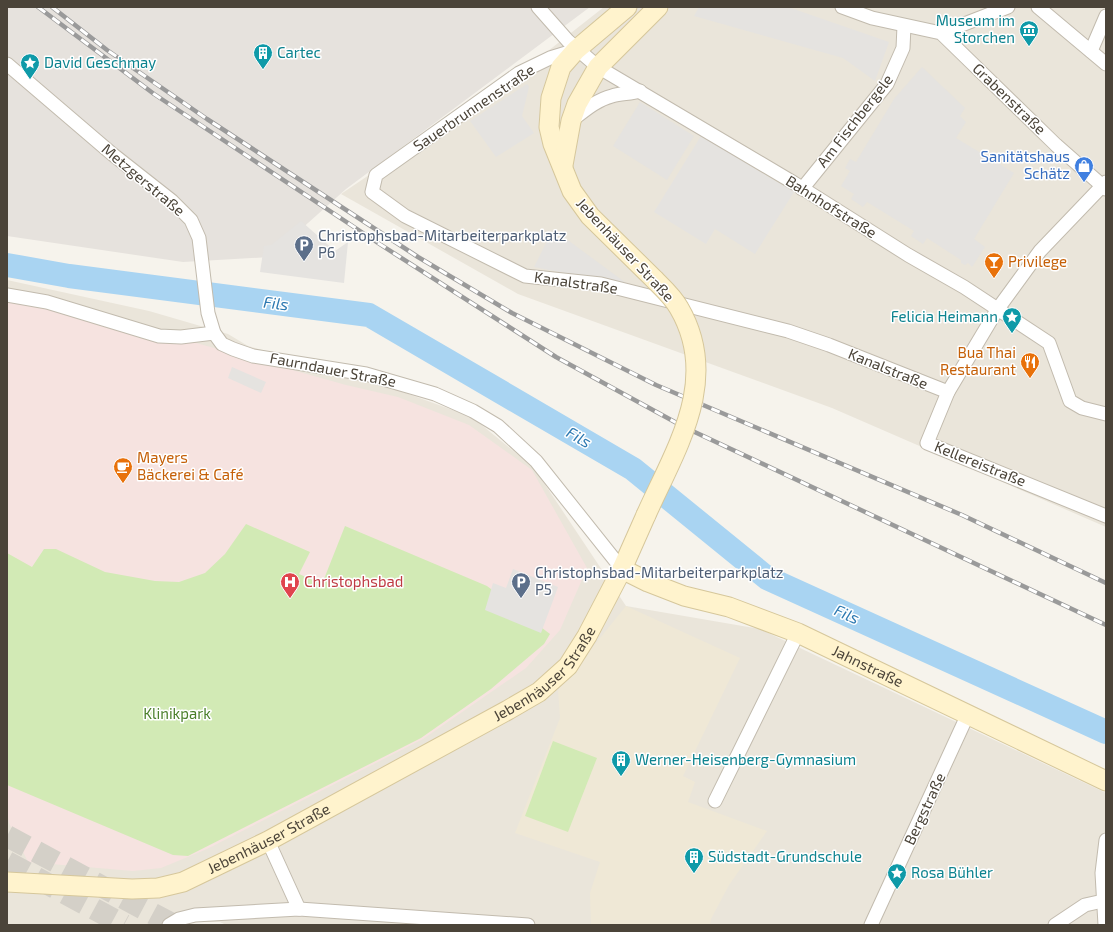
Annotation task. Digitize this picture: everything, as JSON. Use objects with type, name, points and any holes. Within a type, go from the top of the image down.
[{"type":"main road","name":"Jebenhäuser Straße","points":[[7,882],[132,889],[158,888],[183,882],[268,841],[539,692],[568,666],[587,636],[622,568],[646,515],[691,413],[697,381],[694,345],[687,324],[678,306],[655,280],[590,216],[572,191],[553,144],[549,127],[551,98],[561,67],[576,50],[627,7]]},
{"type":"main road","points":[[562,167],[571,121],[577,104],[598,67],[658,7]]},
{"type":"main road","name":"Jahnstraße","points":[[622,568],[648,582],[669,590],[729,607],[798,633],[1106,781]]},
{"type":"street","name":"Bahnhofstraße","points":[[538,7],[576,50],[598,67],[802,189],[908,256],[964,287],[1049,343],[1070,401],[1082,408],[1106,414]]},
{"type":"street","points":[[842,7],[872,18],[941,33],[1008,7]]},
{"type":"street","points":[[1038,7],[1106,64]]},
{"type":"street","points":[[1091,51],[1106,16]]},
{"type":"street","name":"Am Fischbergele","points":[[802,189],[888,84],[903,48],[904,26]]},
{"type":"street","name":"Grabenstraße","points":[[941,33],[1056,144],[1105,186]]},
{"type":"street","name":"Sauerbrunnenstraße","points":[[376,175],[520,73],[550,58],[576,50]]},
{"type":"street","name":"Metzgerstraße","points":[[7,64],[109,151],[172,201],[191,220],[200,238],[208,313],[214,333]]},
{"type":"street","points":[[571,121],[593,104],[613,95],[626,95],[640,91]]},
{"type":"street","name":"Kanalstraße","points":[[376,175],[372,192],[405,216],[525,276],[601,284],[788,331],[829,345],[948,392]]},
{"type":"street","name":"Kellereistraße","points":[[1105,186],[1040,252],[997,310],[948,392],[927,443],[1106,516]]},
{"type":"street","points":[[7,295],[47,302],[159,336],[181,337],[214,333]]},
{"type":"street","name":"Faurndauer Straße","points":[[214,333],[222,344],[241,352],[366,374],[435,394],[473,411],[498,426],[536,461],[622,568]]},
{"type":"street","points":[[715,801],[798,633]]},
{"type":"street","name":"Bergstraße","points":[[871,925],[968,714]]},
{"type":"street","points":[[1105,925],[1102,901],[1103,862],[1106,840]]},
{"type":"street","points":[[268,841],[299,908]]},
{"type":"street","points":[[1055,925],[1085,905],[1102,901]]},
{"type":"street","points":[[169,925],[171,922],[195,915],[299,908],[528,925]]},
{"type":"shaded area","points":[[7,7],[590,7],[346,189],[270,257],[183,262],[7,236]]},
{"type":"shaded area","points":[[604,7],[1106,7],[1106,527],[832,408],[518,294],[341,194],[520,73]]},
{"type":"shaded area","points":[[699,7],[788,7],[889,42],[875,81],[843,58],[694,16]]},
{"type":"shaded area","points":[[922,67],[965,108],[960,116],[966,122],[956,138],[1014,173],[974,239],[985,247],[972,267],[968,263],[965,265],[961,263],[961,260],[927,238],[923,244],[911,236],[914,231],[867,202],[863,207],[851,199],[854,194],[841,186],[850,171],[845,168],[850,159],[856,162],[894,99]]},
{"type":"shaded area","points":[[527,84],[529,87],[522,116],[534,133],[496,157],[470,121]]},
{"type":"shaded area","points":[[640,102],[694,136],[667,180],[613,146]]},
{"type":"shaded area","points":[[701,136],[794,192],[755,254],[715,229],[706,244],[654,212]]},
{"type":"shaded area","name":"Christophsbad-Mitarbeiterparkplatz P6","points":[[301,221],[335,251],[348,242],[344,283],[260,272],[264,246],[271,245]]},
{"type":"shaded area","points":[[550,235],[569,241],[630,286],[534,267]]},
{"type":"shaded area","points":[[7,280],[149,311],[228,334],[248,346],[367,379],[472,417],[534,468],[626,606],[760,629],[1106,793],[1106,925],[226,925],[220,922],[188,922],[185,925],[7,925]]},
{"type":"shaded area","name":"Christophsbad","points":[[7,290],[346,385],[398,397],[469,425],[532,470],[587,568],[560,630],[526,668],[423,739],[207,849],[161,868],[133,871],[28,862],[9,823],[7,812]]},
{"type":"shaded area","points":[[232,367],[266,382],[261,393],[228,378]]},
{"type":"shaded area","name":"Christophsbad-Mitarbeiterparkplatz P5","points":[[513,569],[558,587],[541,633],[485,610],[493,583],[506,588]]},
{"type":"shaded area","points":[[626,606],[740,658],[683,776],[695,782],[688,802],[767,831],[729,885],[711,919],[710,925],[591,925],[590,893],[600,862],[515,833],[560,718],[558,690]]},
{"type":"green space","name":"Klinikpark","points":[[246,524],[310,552],[299,574],[322,584],[345,526],[487,586],[550,634],[544,644],[491,689],[421,738],[188,856],[173,855],[7,785],[7,553],[32,567],[44,549],[56,549],[105,572],[155,581],[179,582],[205,573],[225,554]]},
{"type":"green space","points":[[553,741],[597,758],[568,832],[525,816]]},
{"type":"waterway","name":"Fils","points":[[7,265],[69,276],[369,315],[633,469],[767,578],[1106,732]]},
{"type":"tunnel","points":[[7,836],[174,925]]},
{"type":"tunnel","points":[[7,862],[124,925]]},
{"type":"railway","points":[[38,7],[154,94],[378,243],[556,357],[684,427],[1106,625]]},
{"type":"railway","points":[[52,7],[107,50],[207,119],[418,257],[512,313],[656,385],[962,515],[1106,583]]},
{"type":"place","name":"Museum im Storchen","points":[[1029,47]]},
{"type":"place","name":"Cartec","points":[[263,70]]},
{"type":"place","name":"David Geschmay","points":[[30,80]]},
{"type":"place","name":"Sanitätshaus Schätz","points":[[1084,183]]},
{"type":"place","name":"Christophsbad-Mitarbeiterparkplatz P6","points":[[304,262]]},
{"type":"place","name":"Privilege","points":[[994,279]]},
{"type":"place","name":"Felicia Heimann","points":[[1012,334]]},
{"type":"place","name":"Bua Thai Restaurant","points":[[1030,379]]},
{"type":"place","name":"Mayers Bäckerei & Café","points":[[123,484]]},
{"type":"place","name":"Christophsbad","points":[[290,599]]},
{"type":"place","name":"Christophsbad-Mitarbeiterparkplatz P5","points":[[521,599]]},
{"type":"place","name":"Werner-Heisenberg-Gymnasium","points":[[621,777]]},
{"type":"place","name":"Südstadt-Grundschule","points":[[694,874]]},
{"type":"place","name":"Rosa Bühler","points":[[897,890]]}]
